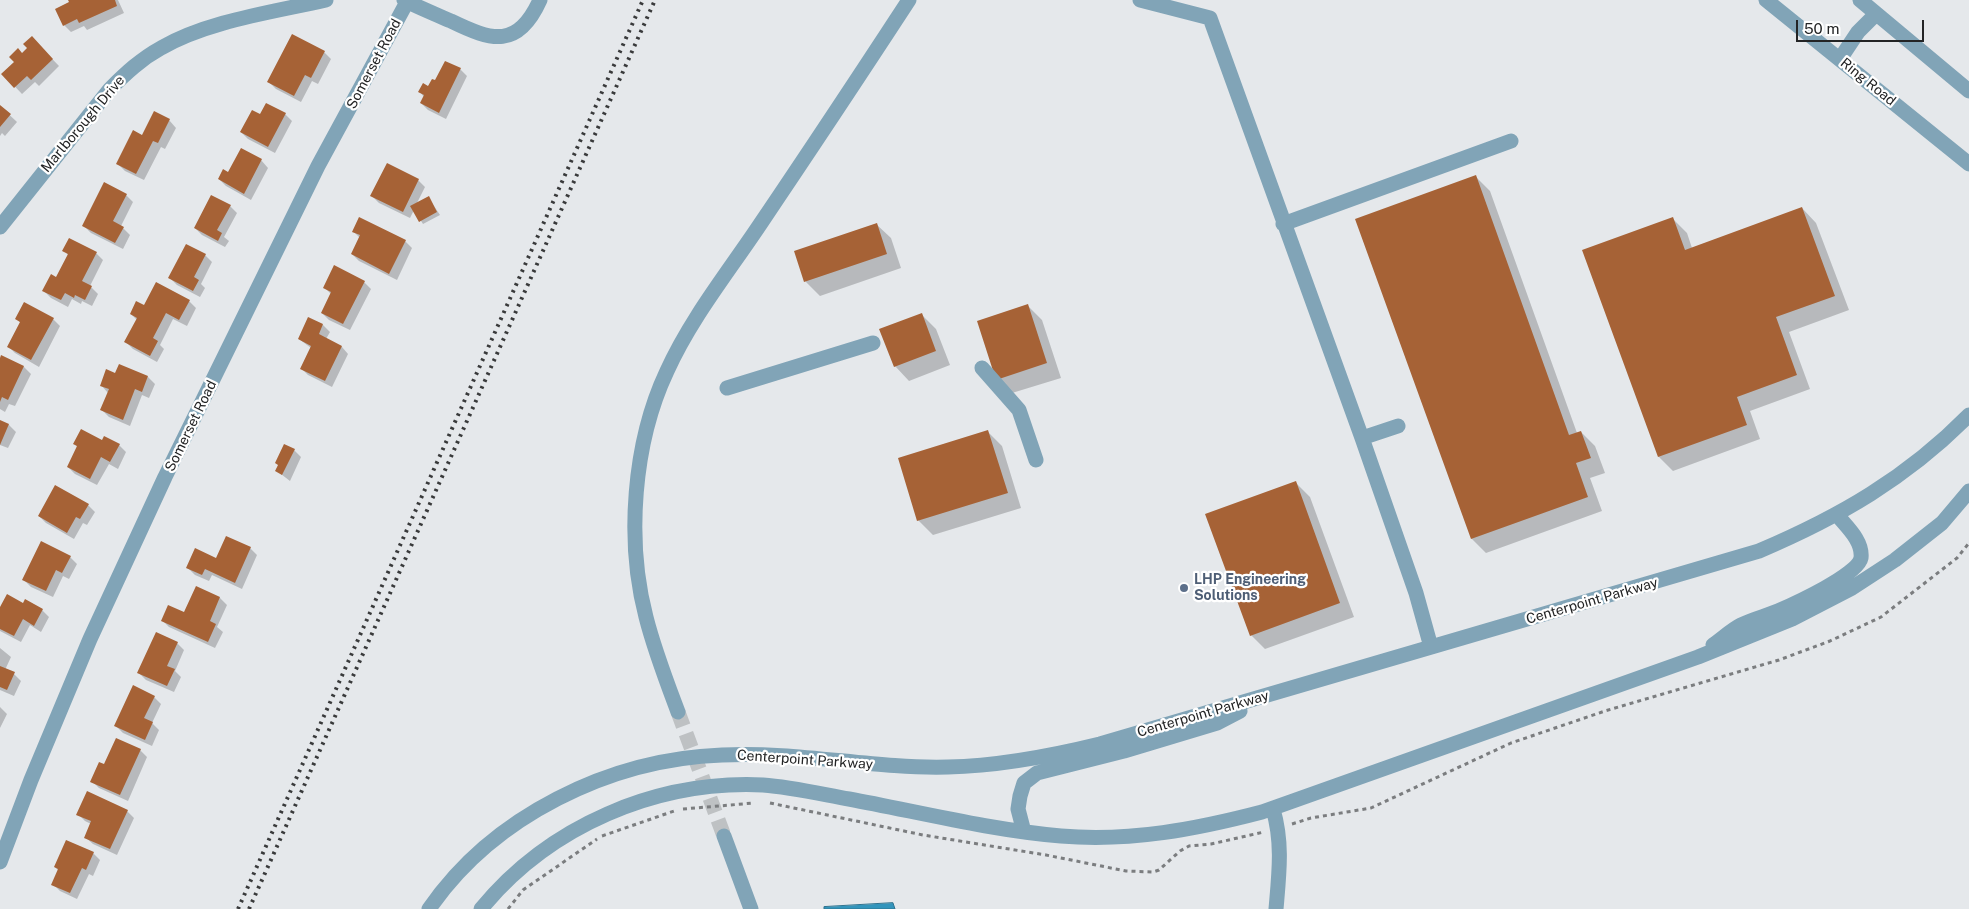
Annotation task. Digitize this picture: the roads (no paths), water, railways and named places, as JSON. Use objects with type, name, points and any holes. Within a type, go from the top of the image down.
[{"type":"street","name":"Marlborough Drive","points":[[0,227],[110,89],[148,55],[173,41],[206,28],[326,0]]},
{"type":"street","points":[[406,1],[480,35],[496,37],[510,34],[521,28],[530,20],[540,0]]},
{"type":"street","points":[[678,712],[659,660],[646,616],[636,552],[635,509],[638,475],[654,402],[667,371],[696,319],[819,137],[908,0]]},
{"type":"street","points":[[1140,0],[1210,18],[1362,438],[1416,593],[1432,647]]},
{"type":"street","name":"Ring Road","points":[[1766,0],[1969,164]]},
{"type":"street","points":[[1860,0],[1969,91]]},
{"type":"street","name":"Somerset Road","points":[[0,862],[31,780],[90,639],[165,477],[318,166],[406,1]]},
{"type":"street","points":[[1840,59],[1858,32],[1876,14]]},
{"type":"street","points":[[1283,224],[1511,141]]},
{"type":"street","points":[[727,388],[873,343]]},
{"type":"street","points":[[982,368],[1019,410],[1036,460]]},
{"type":"street","name":"Centerpoint Parkway","points":[[429,909],[462,869],[496,839],[527,816],[589,783],[630,769],[674,759],[723,754],[901,767],[949,768],[1046,757],[1100,744],[1749,554],[1837,516],[1882,488],[1913,466],[1969,415]]},
{"type":"street","points":[[1362,438],[1398,426]]},
{"type":"street","name":"Centerpoint Parkway","points":[[481,909],[497,889],[546,848],[590,821],[628,805],[683,789],[722,785],[764,785],[1024,832],[1063,836],[1136,836],[1196,828],[1273,809],[1698,657],[1792,619],[1852,588],[1895,560],[1942,522],[1969,490]]},
{"type":"street","points":[[1698,657],[1741,625],[1777,612],[1809,596],[1857,566],[1861,559],[1861,547],[1852,531],[1837,516]]},
{"type":"street","points":[[1024,832],[1018,809],[1020,796],[1024,783],[1037,773],[1124,751],[1218,723],[1270,694]]},
{"type":"street","points":[[1273,809],[1281,853],[1276,909]]},
{"type":"street","points":[[724,836],[751,909]]},
{"type":"water","points":[[893,903],[895,909],[824,909],[824,907]]},
{"type":"tunnel","points":[[678,712],[724,836]]},
{"type":"railway","points":[[238,909],[643,0]]},
{"type":"railway","points":[[249,909],[655,0]]},
{"type":"place","name":"LHP Engineering Solutions","points":[[1184,588]]}]
